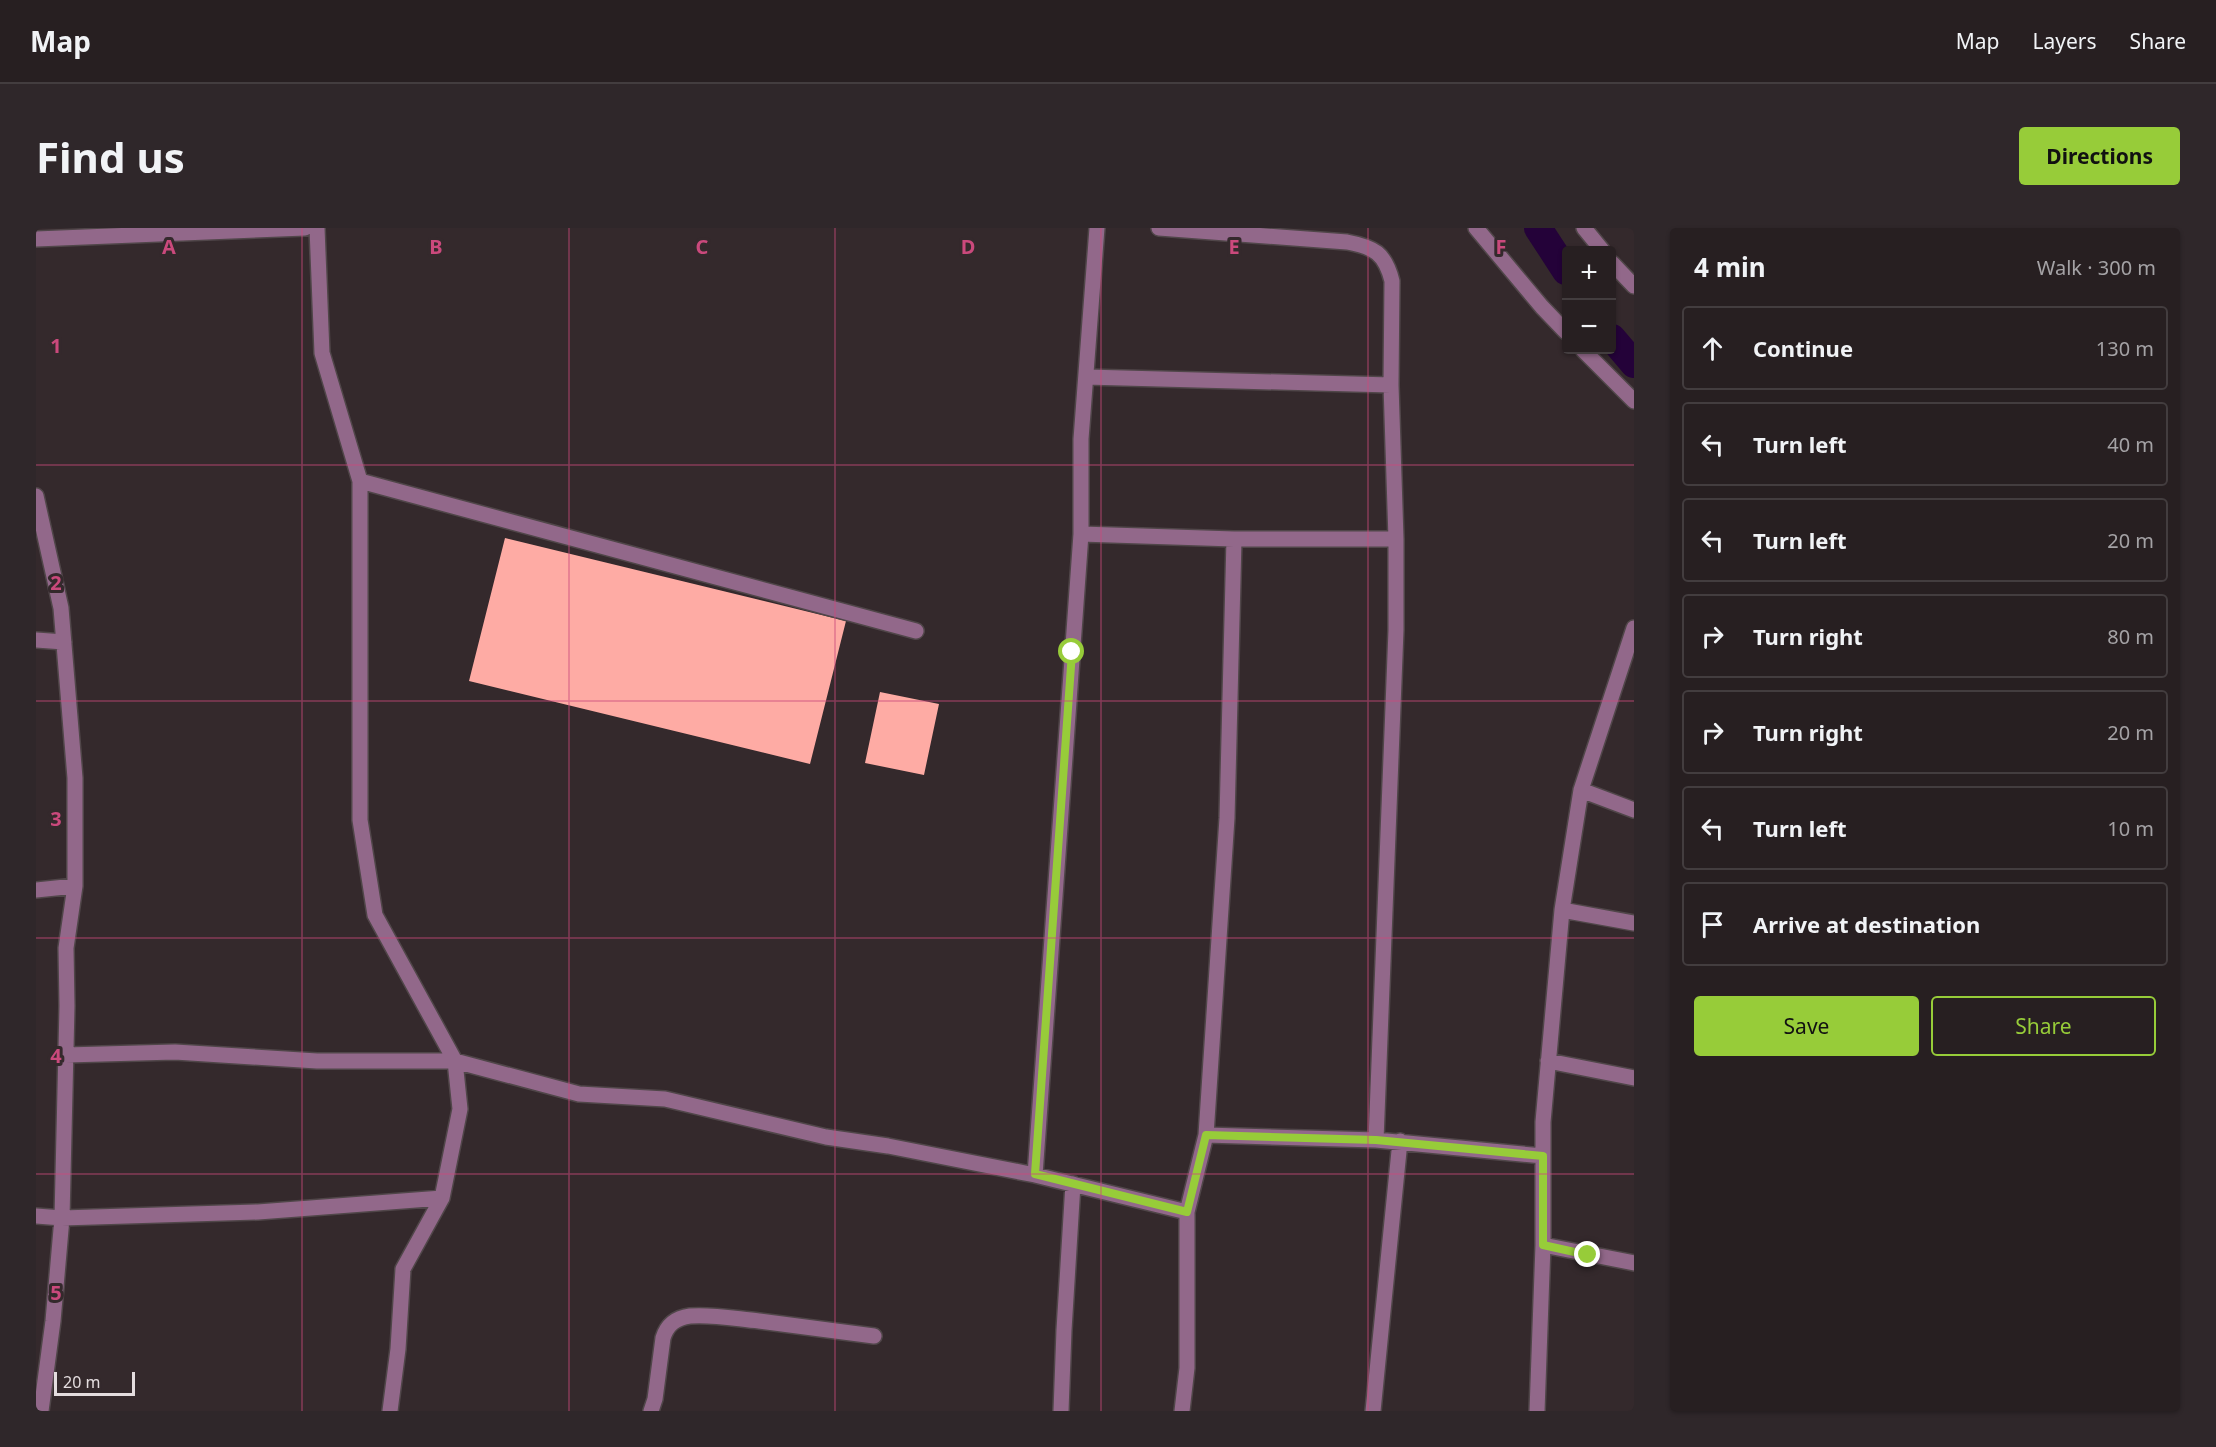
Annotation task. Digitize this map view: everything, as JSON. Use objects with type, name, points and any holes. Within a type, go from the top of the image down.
[{"type":"street","points":[[36,239],[305,228]]},
{"type":"street","points":[[317,228],[322,353],[360,481],[360,820],[375,915],[455,1061],[460,1108],[442,1198],[403,1269],[399,1349],[390,1411]]},
{"type":"street","points":[[1035,1174],[1081,534],[1082,439],[1097,228]]},
{"type":"street","points":[[1159,228],[1367,245],[1380,254],[1388,266],[1392,281],[1391,385],[1396,539],[1396,630],[1376,1140]]},
{"type":"street","points":[[1476,228],[1562,328]]},
{"type":"street","points":[[1584,228],[1599,246]]},
{"type":"street","points":[[1616,268],[1634,286]]},
{"type":"street","points":[[1587,354],[1634,401]]},
{"type":"street","points":[[1086,376],[1391,385]]},
{"type":"street","points":[[360,481],[916,632]]},
{"type":"street","points":[[36,496],[61,608],[75,778],[75,886],[66,948],[62,1218],[53,1321],[42,1359],[41,1411]]},
{"type":"street","points":[[1081,534],[1234,539],[1396,539]]},
{"type":"street","points":[[1182,1411],[1187,1368],[1187,1212],[1206,1135],[1227,818],[1234,539]]},
{"type":"street","points":[[1541,1410],[1543,1122],[1562,910],[1581,790],[1634,628]]},
{"type":"street","points":[[36,640],[64,642]]},
{"type":"street","points":[[1581,790],[1634,810]]},
{"type":"street","points":[[36,890],[75,886]]},
{"type":"street","points":[[1562,910],[1634,923]]},
{"type":"street","points":[[66,1055],[175,1052],[317,1061],[455,1061],[579,1094],[665,1099],[826,1137],[888,1146],[1035,1174],[1187,1212]]},
{"type":"street","points":[[1548,1061],[1634,1078]]},
{"type":"street","points":[[1206,1135],[1400,1141],[1543,1156]]},
{"type":"street","points":[[1373,1411],[1400,1141]]},
{"type":"street","points":[[1061,1411],[1073,1184]]},
{"type":"street","points":[[36,1216],[62,1218],[258,1212],[442,1198]]},
{"type":"street","points":[[1543,1245],[1634,1263]]},
{"type":"street","points":[[651,1411],[655,1399],[663,1338],[672,1322],[680,1319],[689,1316],[723,1317],[874,1336]]},
{"type":"building","points":[[505,538],[846,621],[810,764],[469,681]]},
{"type":"building","points":[[880,692],[939,704],[924,775],[865,763]]},
{"type":"waterway","points":[[1538,228],[1562,265]]},
{"type":"waterway","points":[[1616,343],[1634,364]]},
{"type":"route","points":[[1072,652],[1035,1174],[1187,1212],[1206,1135],[1400,1141],[1543,1156],[1543,1245],[1588,1255]]}]
